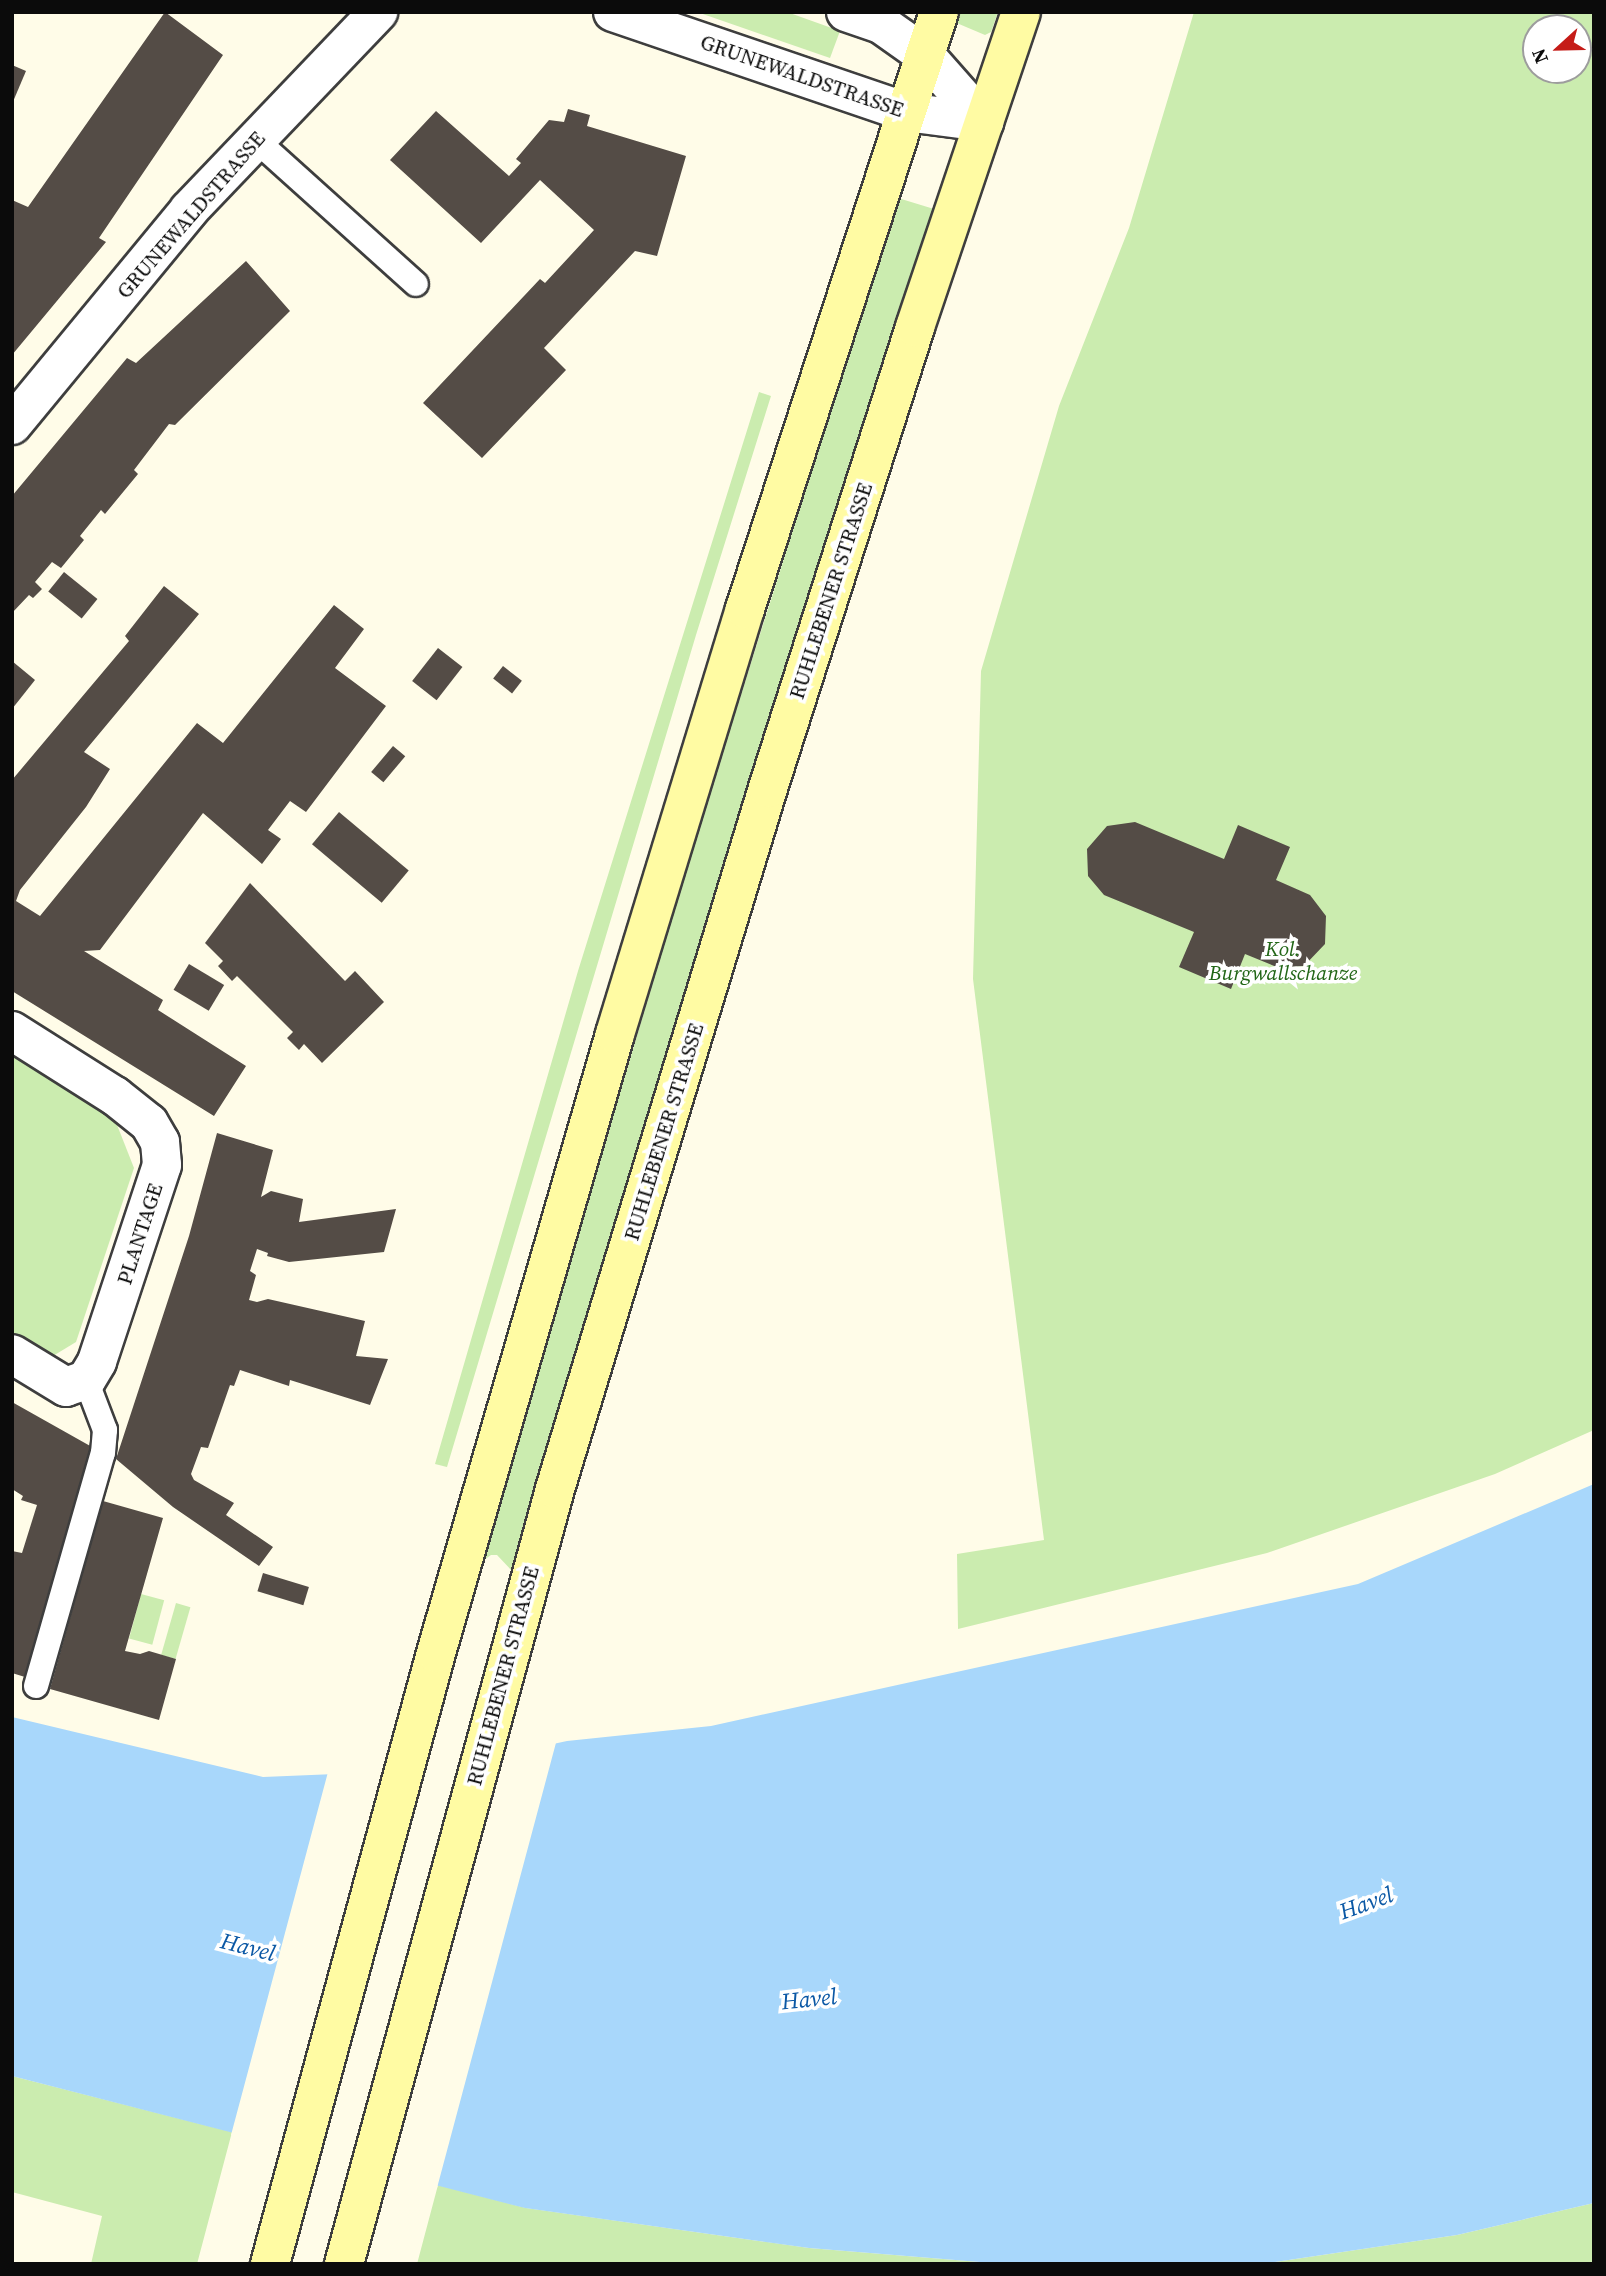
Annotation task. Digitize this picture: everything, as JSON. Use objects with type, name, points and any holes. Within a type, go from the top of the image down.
[{"type":"main road","points":[[270,2264],[436,1653],[627,994],[749,596],[939,12]]},
{"type":"main road","name":"RUHLEBENER STRASSE","points":[[344,2264],[526,1590],[768,788],[1021,12]]},
{"type":"street","name":"GRUNEWALDSTRASSE","points":[[613,12],[906,112],[984,122]]},
{"type":"street","points":[[846,12],[881,24],[925,55],[984,122]]},
{"type":"street","name":"GRUNEWALDSTRASSE","points":[[12,425],[190,210],[374,13]]},
{"type":"street","name":"PLANTAGE","points":[[12,1031],[115,1096],[149,1123],[160,1142],[162,1165],[97,1362],[86,1380]]},
{"type":"street","points":[[12,1354],[66,1387],[86,1380]]},
{"type":"lane","points":[[256,140],[416,284]]},
{"type":"lane","points":[[36,1686],[103,1452],[104,1430],[86,1380]]},
{"type":"green space","points":[[697,12],[787,12],[840,31],[830,58]]},
{"type":"green space","points":[[959,12],[998,12],[991,32],[985,35],[959,24],[956,20]]},
{"type":"green space","name":"Kol. Burgwallschanze","points":[[1194,12],[1594,12],[1594,1430],[1495,1474],[1267,1553],[958,1629],[957,1554],[1044,1540],[973,979],[981,671],[1059,406],[1129,228]]},
{"type":"green space","points":[[898,198],[934,209],[829,531],[512,1571],[497,1555],[491,1555],[484,1560],[527,1406],[695,840]]},
{"type":"green space","points":[[759,392],[771,396],[696,635],[447,1467],[435,1464],[578,971]]},
{"type":"green space","points":[[12,1047],[110,1107],[134,1168],[76,1342],[48,1359],[12,1337]]},
{"type":"green space","points":[[141,1594],[164,1600],[152,1645],[129,1638]]},
{"type":"green space","points":[[176,1603],[190,1607],[176,1659],[161,1655]]},
{"type":"green space","points":[[12,2076],[232,2132],[197,2264],[91,2264],[102,2216],[12,2192]]},
{"type":"green space","points":[[438,2185],[526,2208],[809,2248],[1004,2264],[417,2264]]},
{"type":"green space","points":[[1594,2203],[1594,2264],[1261,2264],[1457,2235]]},
{"type":"water","name":"Havel","points":[[1594,1484],[1594,2203],[1457,2235],[1261,2264],[1004,2264],[809,2248],[525,2208],[12,2076],[12,1717],[263,1777],[432,1770],[567,1741],[711,1726],[1358,1584]]},
{"type":"pier","points":[[557,1739],[437,2188],[231,2135],[328,1772],[432,1766]]},
{"type":"building","points":[[165,12],[223,55],[99,238],[106,242],[12,355],[12,200],[28,207]]},
{"type":"building","points":[[12,65],[26,71],[12,104]]},
{"type":"building","points":[[568,109],[590,115],[587,126],[686,156],[657,256],[635,251],[544,348],[566,370],[482,458],[423,403],[540,279],[545,283],[594,230],[540,180],[481,243],[390,160],[436,111],[509,176],[521,163],[516,159],[549,120],[564,122]]},
{"type":"building","points":[[246,261],[290,311],[175,425],[169,424],[134,470],[138,474],[105,514],[101,510],[80,536],[84,540],[61,568],[52,562],[35,582],[42,589],[33,598],[29,595],[12,613],[12,496],[127,358],[136,363]]},
{"type":"building","points":[[64,572],[97,599],[82,618],[48,591]]},
{"type":"building","points":[[164,586],[199,614],[84,752],[110,769],[86,807],[20,890],[16,901],[40,916],[197,723],[223,743],[334,605],[364,629],[335,668],[386,706],[306,812],[290,801],[268,830],[281,839],[262,864],[203,813],[100,950],[84,951],[163,1000],[158,1010],[246,1066],[214,1116],[12,991],[12,780],[129,641],[125,636]]},
{"type":"building","points":[[438,648],[462,667],[437,700],[412,681]]},
{"type":"building","points":[[12,661],[35,680],[12,709]]},
{"type":"building","points":[[503,666],[522,681],[512,693],[493,679]]},
{"type":"building","points":[[393,746],[405,756],[383,782],[371,772]]},
{"type":"building","points":[[339,812],[409,870],[382,903],[312,844]]},
{"type":"building","points":[[1135,822],[1224,859],[1238,825],[1290,847],[1276,880],[1310,895],[1326,916],[1325,944],[1304,966],[1279,968],[1245,954],[1231,989],[1179,967],[1194,932],[1104,895],[1088,876],[1087,849],[1107,826]]},
{"type":"building","points":[[250,883],[345,981],[355,971],[384,1002],[322,1063],[304,1044],[299,1050],[287,1038],[293,1032],[237,976],[232,981],[218,966],[223,961],[205,943]]},
{"type":"building","points":[[189,964],[224,985],[209,1011],[174,990]]},
{"type":"building","points":[[217,1133],[273,1150],[261,1197],[271,1191],[303,1199],[299,1222],[396,1209],[384,1252],[289,1262],[267,1256],[268,1253],[257,1249],[250,1271],[256,1275],[249,1300],[257,1302],[268,1299],[365,1321],[356,1356],[388,1359],[370,1405],[290,1380],[289,1386],[240,1370],[234,1386],[230,1385],[208,1448],[201,1447],[191,1474],[194,1480],[234,1503],[226,1515],[273,1547],[259,1566],[173,1507],[116,1459],[189,1236]]},
{"type":"building","points":[[12,1402],[92,1447],[25,1677],[12,1673],[12,1551],[22,1553],[37,1505],[21,1500],[23,1496],[12,1489]]},
{"type":"building","points":[[103,1501],[163,1518],[125,1651],[140,1654],[149,1651],[176,1659],[159,1720],[50,1689]]},
{"type":"building","points":[[263,1573],[309,1587],[303,1605],[257,1591]]}]
